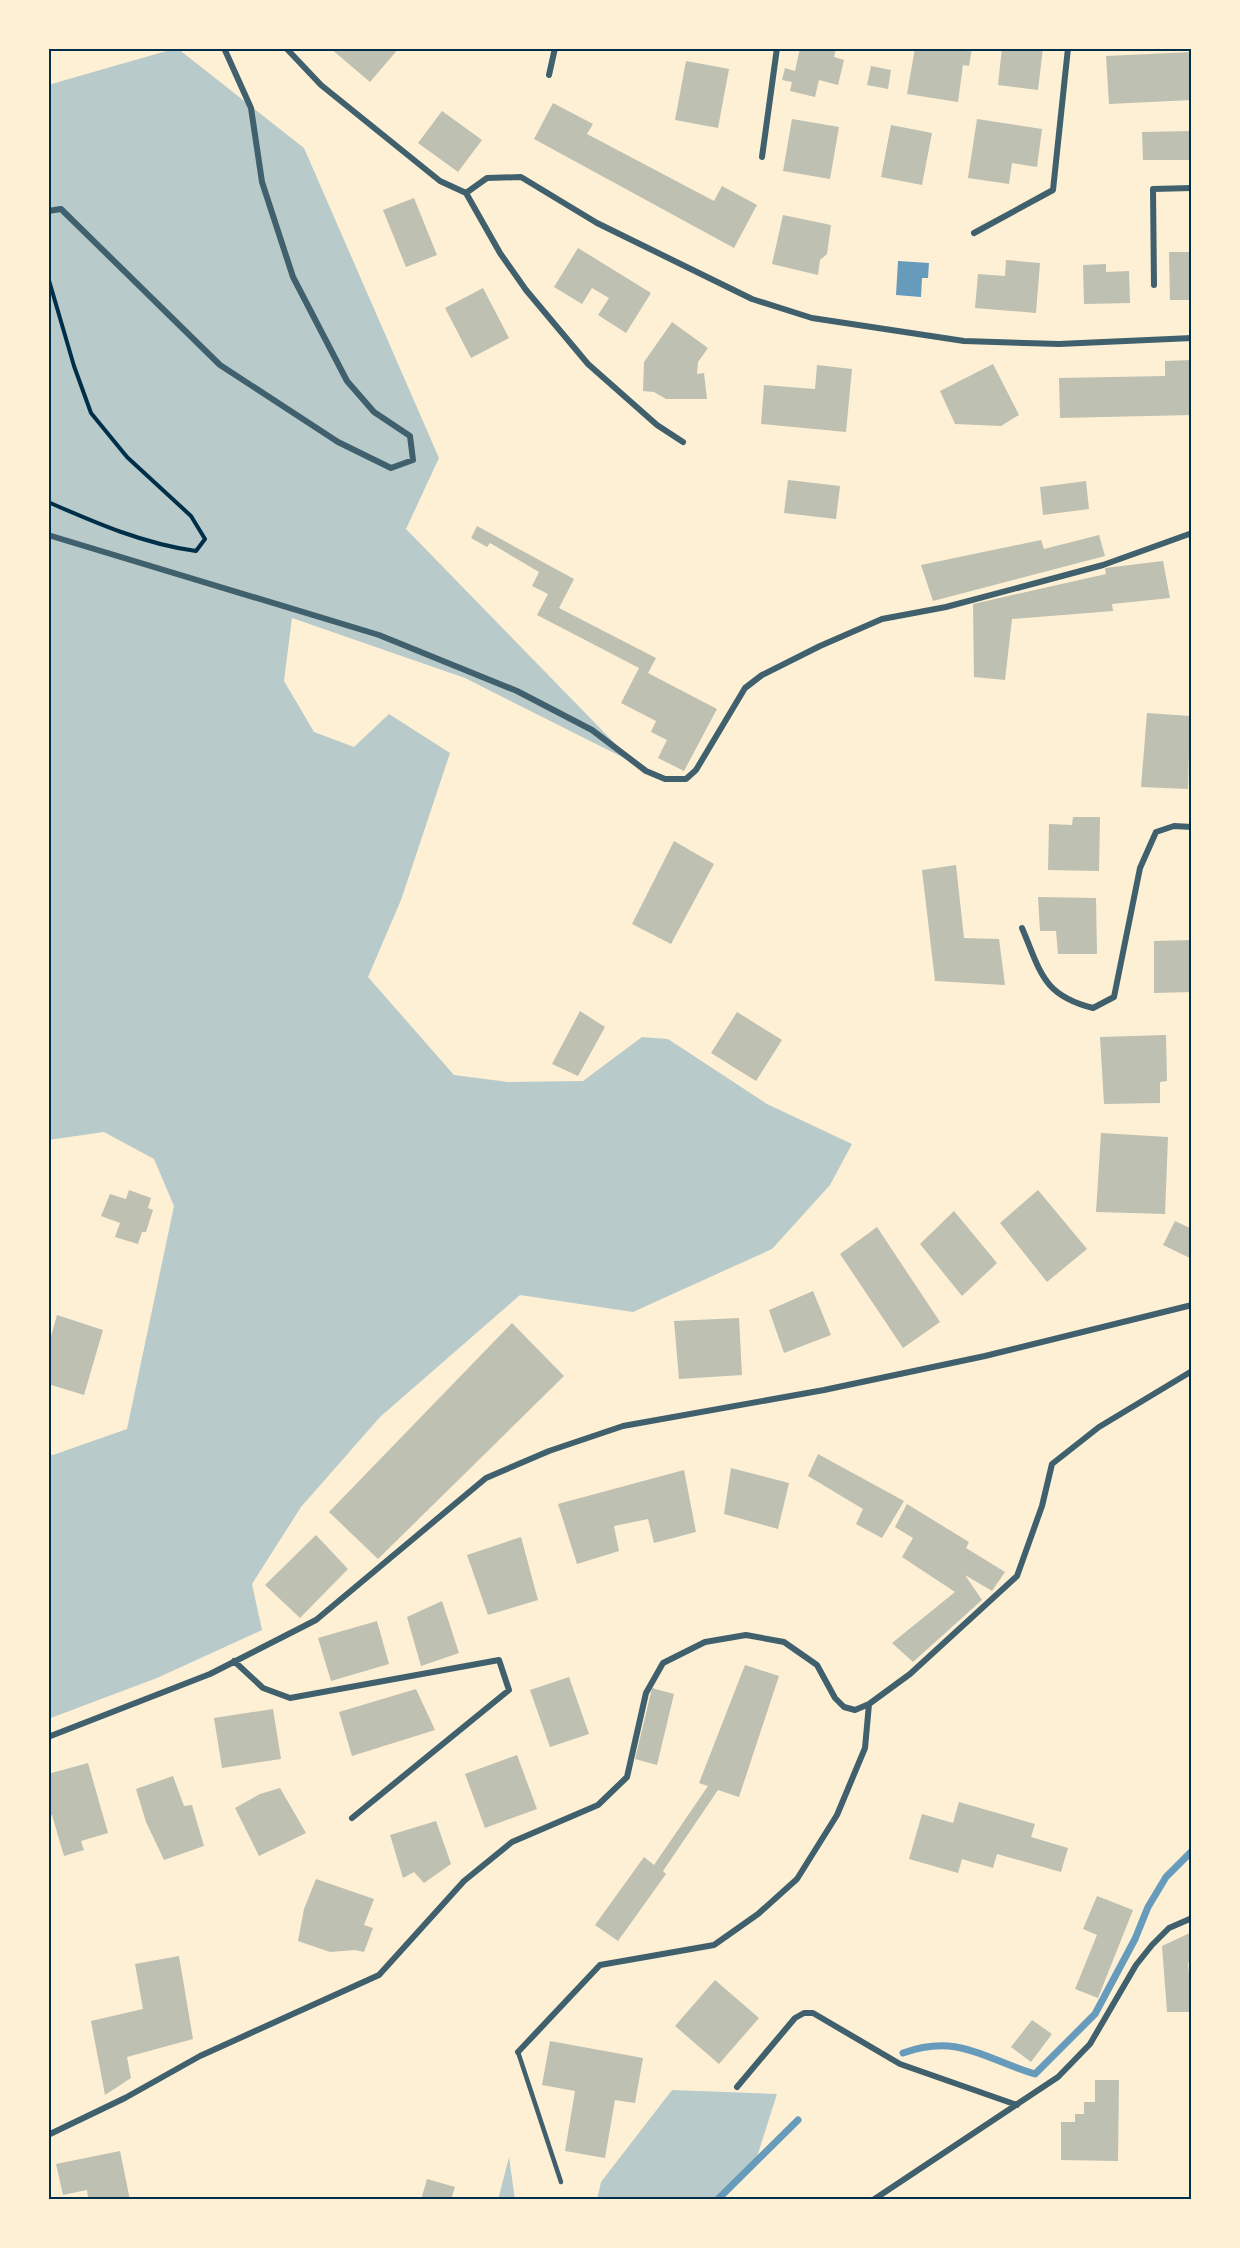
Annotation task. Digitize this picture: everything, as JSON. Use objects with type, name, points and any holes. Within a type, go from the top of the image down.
[{"type":"street","points":[[48,211],[61,209],[220,365],[338,442],[391,468],[413,460],[410,436],[374,412],[347,381],[293,277],[262,182],[250,108],[224,48]]},
{"type":"street","points":[[286,48],[321,85],[440,181],[466,193],[500,253],[526,290],[588,364],[657,425],[683,442]]},
{"type":"street","points":[[549,75],[555,48]]},
{"type":"street","points":[[762,157],[777,48]]},
{"type":"street","points":[[974,233],[1053,190],[1068,48]]},
{"type":"street","points":[[466,193],[487,178],[521,177],[597,223],[752,299],[812,318],[964,341],[1059,344],[1192,338]]},
{"type":"street","points":[[1155,285],[1153,189],[1192,188]]},
{"type":"street","points":[[48,535],[242,595],[306,611],[390,639],[517,691],[592,730],[646,771],[665,779],[686,779],[696,770],[745,688],[762,675],[820,646],[882,619],[946,607],[1103,565],[1192,533]]},
{"type":"street","points":[[1022,928],[1046,983],[1068,1002],[1093,1008],[1114,997],[1140,868],[1156,832],[1174,826],[1192,827]]},
{"type":"street","points":[[48,1737],[210,1674],[316,1620],[486,1478],[549,1450],[622,1426],[824,1390],[974,1358],[1192,1305]]},
{"type":"street","points":[[48,2135],[125,2098],[200,2056],[379,1975],[464,1881],[512,1842],[598,1805],[627,1777],[646,1694],[663,1663],[705,1642],[746,1635],[784,1642],[817,1665],[835,1698],[844,1707],[855,1710],[869,1704],[910,1674],[1017,1576],[1042,1506],[1052,1464],[1099,1427],[1192,1371]]},
{"type":"street","points":[[234,1661],[263,1688],[290,1698],[499,1660],[509,1690],[352,1818]]},
{"type":"street","points":[[518,2052],[600,1965],[714,1945],[758,1914],[797,1879],[837,1815],[865,1748],[869,1704]]},
{"type":"street","points":[[873,2200],[1058,2076],[1090,2044],[1136,1965],[1152,1945],[1169,1928],[1192,1918]]},
{"type":"street","points":[[737,2087],[795,2018],[804,2013],[813,2013],[900,2064],[1017,2105]]},
{"type":"lane","points":[[518,2052],[561,2182]]},
{"type":"path","points":[[48,277],[74,366],[91,413],[127,457],[190,516],[205,539],[196,551],[174,548],[103,527],[48,502]]},
{"type":"shaded area","points":[[177,48],[304,148],[439,458],[406,529],[634,763],[465,678],[292,618],[284,681],[314,732],[354,747],[389,714],[450,753],[401,900],[368,977],[454,1075],[508,1082],[583,1081],[642,1037],[668,1039],[767,1104],[852,1144],[830,1185],[772,1249],[633,1312],[520,1295],[380,1417],[301,1507],[252,1584],[262,1630],[157,1678],[48,1719],[48,1454],[53,1455],[127,1429],[174,1206],[154,1159],[104,1132],[48,1140],[48,85]]},
{"type":"shaded area","points":[[672,2090],[777,2094],[753,2169],[722,2200],[597,2200],[601,2182]]},
{"type":"shaded area","points":[[509,2157],[515,2200],[498,2200]]},
{"type":"water","points":[[898,261],[929,263],[928,278],[922,278],[921,297],[896,295]]},
{"type":"building","points":[[330,48],[399,48],[370,82]]},
{"type":"building","points":[[800,48],[836,48],[834,57],[844,60],[838,85],[819,80],[815,97],[790,91],[792,82],[782,80],[785,68],[795,71]]},
{"type":"building","points":[[915,48],[972,48],[969,66],[963,65],[958,102],[907,94]]},
{"type":"building","points":[[1002,48],[1043,48],[1038,90],[998,85]]},
{"type":"building","points":[[1192,52],[1192,100],[1109,104],[1106,56]]},
{"type":"building","points":[[686,61],[729,69],[718,128],[675,120]]},
{"type":"building","points":[[871,66],[891,70],[888,89],[867,85]]},
{"type":"building","points":[[553,103],[593,124],[587,134],[714,201],[722,186],[757,205],[734,248],[534,139]]},
{"type":"building","points":[[442,111],[482,140],[458,172],[418,143]]},
{"type":"building","points":[[792,119],[839,127],[830,179],[783,171]]},
{"type":"building","points":[[977,119],[1042,129],[1037,167],[1012,163],[1009,184],[968,178]]},
{"type":"building","points":[[891,125],[932,133],[922,185],[881,177]]},
{"type":"building","points":[[1192,131],[1192,160],[1143,160],[1142,132]]},
{"type":"building","points":[[414,198],[437,255],[406,267],[383,210]]},
{"type":"building","points":[[783,215],[831,225],[827,254],[820,260],[818,275],[772,264]]},
{"type":"building","points":[[578,248],[651,293],[626,333],[598,315],[609,298],[592,288],[582,304],[554,287]]},
{"type":"building","points":[[1169,252],[1192,252],[1192,300],[1170,300]]},
{"type":"building","points":[[1006,260],[1040,263],[1036,313],[975,308],[978,274],[1005,276]]},
{"type":"building","points":[[1106,264],[1106,272],[1129,271],[1130,303],[1084,304],[1083,265]]},
{"type":"building","points":[[483,288],[509,338],[471,358],[445,308]]},
{"type":"building","points":[[672,322],[708,348],[698,362],[697,374],[704,373],[707,399],[666,399],[654,392],[643,391],[644,362]]},
{"type":"building","points":[[1192,360],[1192,415],[1060,418],[1059,378],[1165,376],[1165,361]]},
{"type":"building","points":[[993,364],[1019,415],[1001,426],[955,424],[940,391]]},
{"type":"building","points":[[817,365],[852,369],[846,432],[761,424],[764,385],[815,389]]},
{"type":"building","points":[[788,480],[840,486],[836,519],[784,513]]},
{"type":"building","points":[[1086,481],[1089,509],[1043,515],[1040,487]]},
{"type":"building","points":[[477,526],[574,579],[559,608],[656,658],[648,673],[717,709],[684,771],[658,758],[667,740],[651,732],[656,721],[621,703],[639,668],[537,615],[548,594],[532,586],[539,572],[490,543],[487,547],[471,538]]},
{"type":"building","points":[[1099,535],[1105,556],[933,601],[921,565],[1041,540],[1044,549]]},
{"type":"building","points":[[1163,561],[1170,598],[1112,604],[1113,611],[1012,619],[1005,680],[974,677],[973,604],[1106,574],[1105,568]]},
{"type":"building","points":[[1147,713],[1190,716],[1188,789],[1141,787]]},
{"type":"building","points":[[1073,817],[1100,817],[1099,871],[1048,870],[1049,824],[1072,825]]},
{"type":"building","points":[[674,841],[714,864],[671,944],[632,924]]},
{"type":"building","points":[[956,865],[964,938],[999,939],[1005,985],[935,981],[922,870]]},
{"type":"building","points":[[1038,897],[1096,898],[1097,954],[1058,954],[1056,931],[1040,931]]},
{"type":"building","points":[[1192,940],[1192,992],[1154,993],[1154,941]]},
{"type":"building","points":[[580,1011],[605,1027],[578,1076],[552,1064]]},
{"type":"building","points":[[737,1012],[782,1040],[756,1081],[711,1053]]},
{"type":"building","points":[[1166,1035],[1167,1081],[1160,1082],[1160,1103],[1104,1104],[1100,1037]]},
{"type":"building","points":[[1101,1133],[1168,1137],[1165,1214],[1096,1212]]},
{"type":"building","points":[[129,1190],[151,1198],[148,1208],[153,1210],[146,1232],[142,1232],[138,1244],[115,1237],[120,1223],[101,1216],[110,1194],[126,1199]]},
{"type":"building","points":[[1038,1190],[1087,1249],[1047,1282],[1000,1223]]},
{"type":"building","points":[[954,1211],[997,1263],[962,1296],[920,1244]]},
{"type":"building","points":[[1175,1221],[1192,1229],[1192,1259],[1163,1245]]},
{"type":"building","points":[[877,1227],[940,1322],[903,1348],[840,1254]]},
{"type":"building","points":[[813,1291],[831,1335],[784,1353],[769,1310]]},
{"type":"building","points":[[57,1315],[103,1330],[84,1395],[48,1384],[48,1347]]},
{"type":"building","points":[[739,1318],[742,1375],[679,1379],[674,1321]]},
{"type":"building","points":[[512,1323],[564,1376],[378,1559],[329,1512]]},
{"type":"building","points":[[818,1454],[904,1501],[882,1538],[856,1524],[863,1509],[808,1476]]},
{"type":"building","points":[[731,1468],[789,1483],[778,1529],[724,1514]]},
{"type":"building","points":[[684,1470],[696,1532],[654,1543],[648,1519],[614,1526],[619,1551],[577,1564],[558,1504]]},
{"type":"building","points":[[907,1504],[969,1542],[966,1548],[1005,1572],[992,1591],[965,1575],[982,1600],[913,1662],[892,1643],[955,1592],[902,1557],[913,1538],[895,1527]]},
{"type":"building","points":[[316,1535],[348,1569],[300,1618],[265,1585]]},
{"type":"building","points":[[521,1537],[538,1600],[488,1615],[467,1555]]},
{"type":"building","points":[[442,1601],[459,1653],[421,1666],[407,1617]]},
{"type":"building","points":[[377,1621],[389,1664],[331,1681],[318,1638]]},
{"type":"building","points":[[745,1665],[779,1676],[739,1797],[718,1790],[663,1871],[666,1874],[618,1941],[595,1925],[644,1857],[654,1865],[708,1786],[699,1783]]},
{"type":"building","points":[[569,1677],[589,1734],[550,1747],[530,1690]]},
{"type":"building","points":[[652,1688],[674,1694],[657,1765],[635,1759]]},
{"type":"building","points":[[416,1689],[435,1730],[352,1756],[339,1712]]},
{"type":"building","points":[[273,1709],[281,1759],[222,1768],[214,1718]]},
{"type":"building","points":[[517,1755],[537,1809],[485,1828],[465,1774]]},
{"type":"building","points":[[88,1763],[108,1833],[81,1841],[84,1850],[64,1856],[52,1815],[48,1817],[48,1774]]},
{"type":"building","points":[[173,1776],[184,1806],[192,1805],[204,1846],[164,1860],[146,1822],[136,1789]]},
{"type":"building","points":[[280,1788],[306,1833],[259,1856],[235,1808],[260,1794]]},
{"type":"building","points":[[959,1802],[1035,1824],[1031,1837],[1068,1848],[1061,1872],[997,1854],[993,1868],[962,1859],[958,1873],[909,1859],[922,1814],[953,1823]]},
{"type":"building","points":[[436,1821],[451,1864],[424,1883],[414,1872],[403,1878],[390,1835]]},
{"type":"building","points":[[316,1879],[374,1899],[364,1925],[373,1928],[364,1952],[355,1950],[330,1952],[298,1941],[304,1909]]},
{"type":"building","points":[[1097,1896],[1133,1910],[1098,1998],[1075,1989],[1097,1935],[1083,1929]]},
{"type":"building","points":[[1192,1932],[1192,1962],[1188,1963],[1190,1985],[1192,1985],[1192,2012],[1167,2012],[1162,1946]]},
{"type":"building","points":[[179,1956],[193,2039],[127,2057],[131,2078],[105,2095],[91,2021],[143,2009],[135,1964]]},
{"type":"building","points":[[715,1980],[759,2018],[719,2064],[675,2026]]},
{"type":"building","points":[[1032,2020],[1052,2034],[1031,2062],[1011,2047]]},
{"type":"building","points":[[550,2041],[643,2058],[635,2103],[615,2100],[605,2158],[565,2151],[575,2091],[542,2085]]},
{"type":"building","points":[[1095,2080],[1119,2080],[1118,2161],[1061,2160],[1061,2122],[1075,2122],[1075,2114],[1084,2114],[1084,2102],[1095,2102]]},
{"type":"building","points":[[120,2151],[130,2200],[75,2200],[88,2197],[87,2190],[63,2195],[56,2164]]},
{"type":"building","points":[[427,2179],[455,2187],[451,2200],[421,2200]]},
{"type":"waterway","points":[[903,2053],[940,2046],[956,2047],[986,2055],[1035,2074],[1095,2014],[1135,1939],[1148,1907],[1166,1877],[1192,1851]]},
{"type":"waterway","points":[[717,2200],[798,2120]]}]
